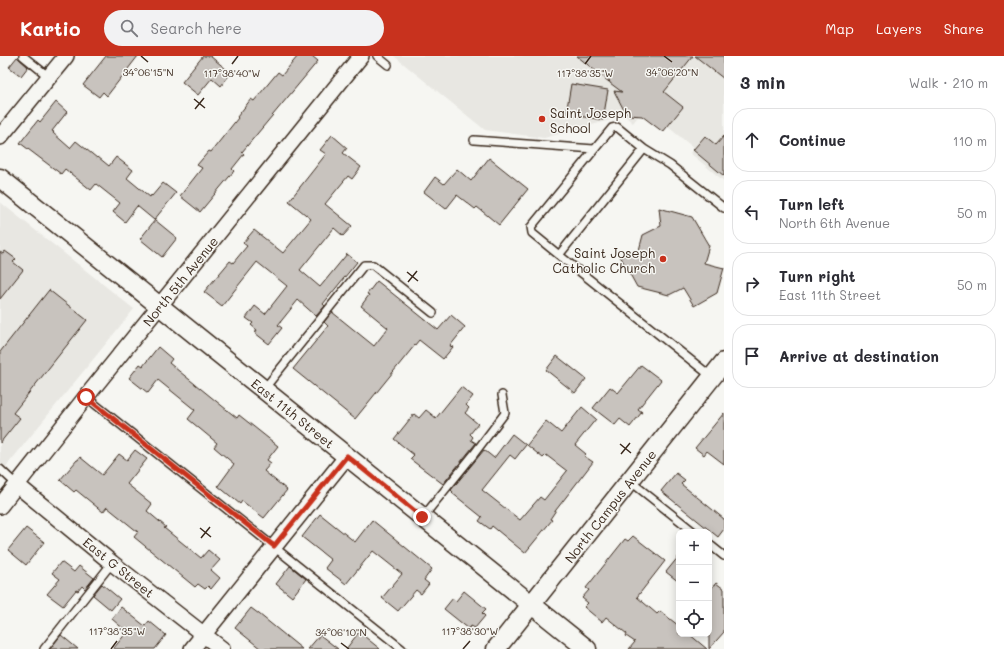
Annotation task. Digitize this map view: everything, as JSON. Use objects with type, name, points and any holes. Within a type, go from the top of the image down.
[{"type":"street","points":[[0,138],[66,56]]},
{"type":"street","name":"North 5th Avenue","points":[[0,506],[361,56]]},
{"type":"street","name":"East 11th Street","points":[[0,178],[587,649]]},
{"type":"street","name":"North Campus Avenue","points":[[496,649],[724,362]]},
{"type":"street","points":[[192,649],[347,456]]},
{"type":"street","name":"East G Street","points":[[17,485],[112,563],[222,649]]},
{"type":"lane","points":[[23,56],[49,77]]},
{"type":"lane","points":[[377,56],[388,65]]},
{"type":"lane","points":[[712,377],[532,234],[531,227],[612,128],[617,127],[644,149],[670,164],[724,208]]},
{"type":"lane","points":[[474,140],[594,149]]},
{"type":"lane","points":[[559,255],[644,149]]},
{"type":"lane","points":[[263,389],[364,265],[373,265],[433,313]]},
{"type":"lane","points":[[422,517],[474,454],[505,413],[502,395]]},
{"type":"lane","points":[[86,397],[402,649]]},
{"type":"lane","points":[[0,469],[17,485]]},
{"type":"lane","points":[[630,481],[690,529]]},
{"type":"lane","points":[[712,546],[724,556]]},
{"type":"lane","points":[[44,649],[112,563]]},
{"type":"shaded area","name":"Saint Joseph School","points":[[394,56],[724,56],[724,181],[690,153],[694,148],[668,127],[663,132],[640,114],[633,123],[625,116],[544,138],[485,130]]},
{"type":"shaded area","points":[[0,202],[134,309],[0,474]]},
{"type":"building","points":[[106,56],[138,56],[107,96],[103,92],[99,97],[83,85]]},
{"type":"building","points":[[203,56],[210,56],[231,73],[221,86],[212,78],[198,95],[182,82]]},
{"type":"building","points":[[298,56],[312,56],[318,61],[242,152],[244,154],[232,169],[234,171],[200,212],[180,196],[202,168],[197,165],[209,151],[211,152],[251,99],[254,101],[278,72],[282,75]]},
{"type":"building","points":[[577,56],[693,56],[664,92],[683,107],[663,132],[642,116],[629,115],[625,112],[614,91],[622,92],[610,83],[609,80],[609,82]]},
{"type":"building","points":[[695,56],[724,56],[724,79]]},
{"type":"building","points":[[17,57],[28,67],[21,76],[9,67]]},
{"type":"building","points":[[571,84],[608,90],[603,120],[566,114]]},
{"type":"building","points":[[56,102],[67,112],[52,131],[70,148],[76,141],[109,166],[116,157],[133,170],[127,178],[150,197],[163,183],[176,193],[154,220],[137,206],[125,222],[113,212],[120,203],[96,184],[91,190],[65,169],[61,174],[20,143],[38,120],[40,122]]},
{"type":"building","points":[[332,135],[347,148],[343,153],[361,167],[352,179],[348,176],[325,204],[352,226],[343,236],[334,228],[300,270],[320,287],[347,254],[357,262],[323,304],[325,306],[316,316],[298,300],[278,325],[282,328],[269,344],[255,333],[257,330],[251,325],[253,323],[246,318],[255,306],[265,314],[287,286],[257,262],[222,306],[204,292],[230,261],[233,263],[247,246],[243,243],[254,230],[283,253],[311,219],[289,201],[326,154],[320,150]]},
{"type":"building","points":[[705,136],[716,145],[724,136],[724,176],[693,150]]},
{"type":"building","points":[[489,158],[528,189],[499,225],[477,207],[475,209],[457,195],[446,209],[424,192],[435,177],[444,184],[457,169],[471,181]]},
{"type":"building","name":"Saint Joseph Catholic Church","points":[[659,208],[692,217],[709,246],[704,263],[724,268],[717,293],[694,306],[683,288],[669,295],[637,287],[620,256],[638,254],[643,235],[661,226]]},
{"type":"building","points":[[155,220],[177,238],[162,257],[140,239]]},
{"type":"building","points":[[5,251],[16,259],[13,262],[23,270],[0,299],[0,252],[3,254]]},
{"type":"building","points":[[377,281],[438,330],[451,315],[465,327],[450,346],[453,347],[443,359],[419,340],[355,419],[293,369],[328,326],[324,322],[332,312],[374,346],[388,328],[361,306],[369,295],[367,294]]},
{"type":"building","points":[[49,290],[87,320],[13,413],[20,418],[0,443],[0,352]]},
{"type":"building","points":[[158,347],[172,359],[169,363],[237,418],[239,415],[278,446],[267,460],[271,463],[264,471],[287,490],[264,518],[242,501],[240,504],[218,486],[234,464],[214,447],[217,443],[188,419],[195,410],[158,380],[148,393],[129,378],[140,364],[143,366]]},
{"type":"building","points":[[557,356],[586,379],[575,393],[546,370]]},
{"type":"building","points":[[641,365],[661,380],[638,409],[642,412],[630,427],[620,419],[615,425],[593,408],[610,387],[618,393]]},
{"type":"building","points":[[461,387],[473,396],[466,405],[469,408],[465,413],[478,424],[470,434],[473,437],[471,440],[476,443],[443,484],[410,459],[414,455],[394,439],[414,414],[419,418],[426,410],[436,418]]},
{"type":"building","points":[[582,407],[596,419],[575,445],[586,454],[584,456],[593,462],[556,510],[550,519],[552,520],[525,553],[492,526],[490,529],[479,521],[482,517],[452,493],[453,492],[451,490],[484,450],[494,458],[512,434],[526,445],[515,459],[510,455],[482,490],[520,520],[540,497],[544,500],[567,471],[546,455],[543,458],[527,445],[546,421],[561,433]]},
{"type":"building","points":[[724,413],[724,464],[707,451],[704,455],[695,448]]},
{"type":"building","points":[[135,450],[147,459],[127,484],[152,504],[147,511],[166,527],[164,528],[201,558],[208,550],[220,560],[211,570],[220,578],[211,589],[208,586],[205,589],[198,584],[195,587],[134,537],[138,532],[107,507],[103,512],[76,490],[74,492],[60,480],[80,457],[102,475],[119,454],[127,460]]},
{"type":"building","points":[[676,473],[685,480],[681,484],[724,519],[724,529],[718,537],[712,532],[712,529],[708,529],[661,491]]},
{"type":"building","points":[[320,514],[355,542],[372,520],[432,569],[424,580],[429,584],[421,594],[416,590],[398,611],[382,598],[402,574],[373,551],[346,584],[325,568],[331,560],[302,537]]},
{"type":"building","points":[[26,528],[44,542],[26,565],[8,550]]},
{"type":"building","points":[[633,536],[665,561],[637,597],[657,614],[660,611],[676,624],[676,637],[693,637],[707,649],[629,649],[635,642],[626,636],[627,634],[606,617],[602,622],[584,607],[588,603],[582,598],[589,590],[586,588],[625,539],[628,541]]},
{"type":"building","points":[[676,560],[676,580],[666,572]]},
{"type":"building","points":[[61,562],[74,572],[79,566],[94,578],[85,589],[82,586],[78,591],[76,590],[63,606],[47,594],[60,579],[52,573]]},
{"type":"building","points":[[290,566],[306,579],[292,597],[276,584]]},
{"type":"building","points":[[716,583],[724,589],[724,632],[709,649],[709,637],[712,637],[712,588]]},
{"type":"building","points":[[102,584],[120,599],[111,610],[93,595]]},
{"type":"building","points":[[464,591],[486,609],[482,613],[485,616],[475,628],[471,626],[469,629],[444,609],[453,598],[456,601]]},
{"type":"building","points":[[121,607],[145,626],[149,621],[166,635],[155,649],[113,649],[127,632],[112,619]]},
{"type":"building","points":[[251,608],[302,649],[261,649],[235,628]]},
{"type":"building","points":[[359,632],[380,649],[346,649]]},
{"type":"building","points":[[61,635],[78,649],[50,649]]},
{"type":"building","points":[[320,635],[338,649],[308,649]]},
{"type":"place","name":"Saint Joseph School","points":[[542,119]]},
{"type":"place","name":"Saint Joseph Catholic Church","points":[[663,259]]},
{"type":"route","points":[[86,397],[274,546],[347,456],[422,517]]}]
